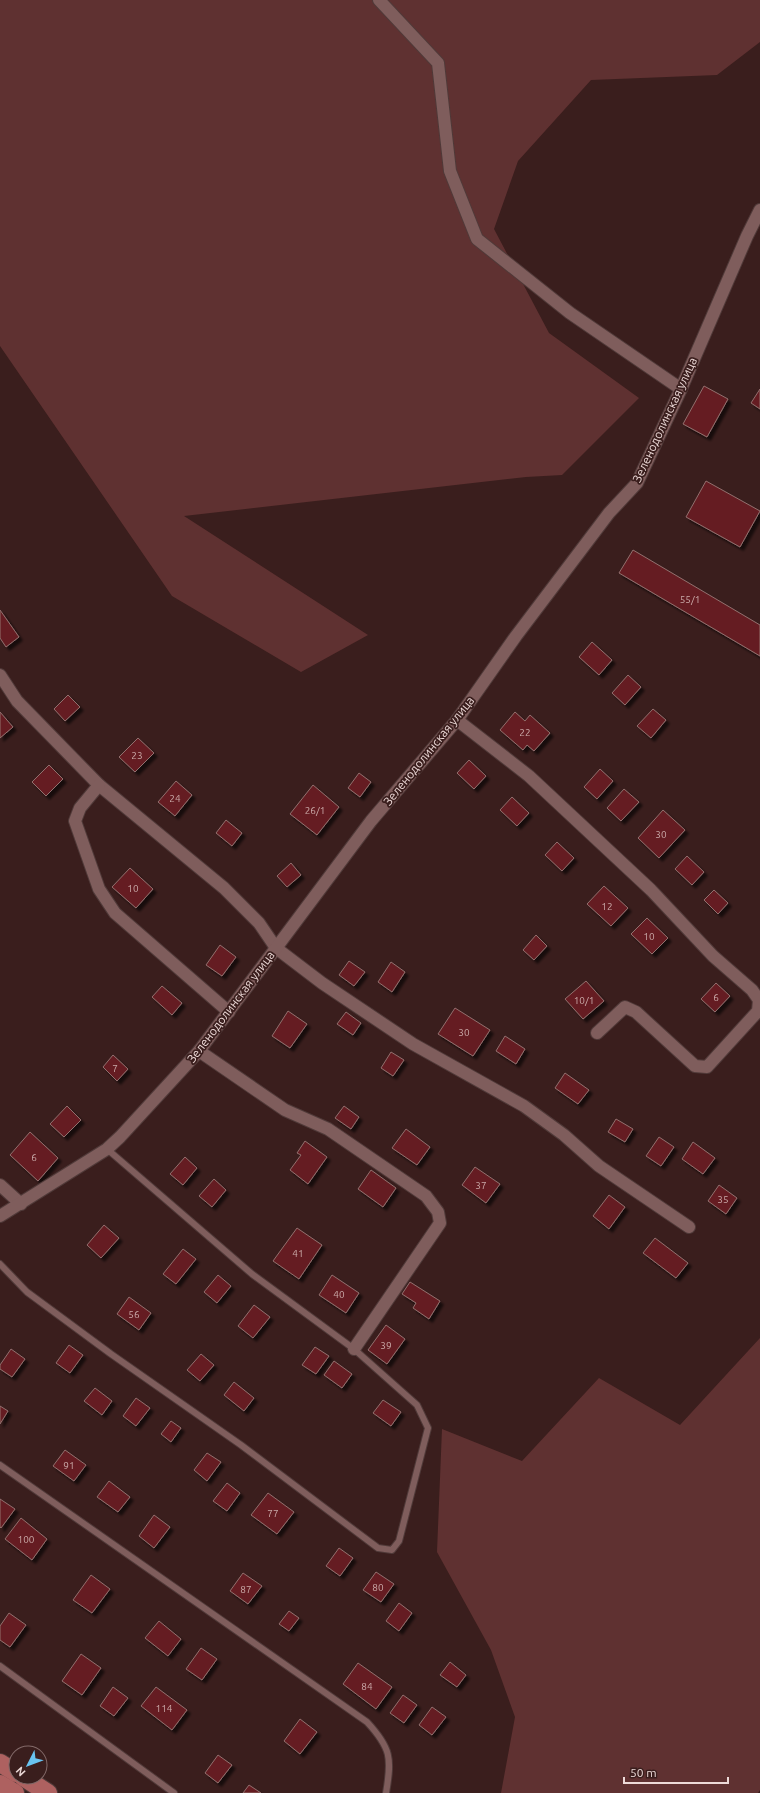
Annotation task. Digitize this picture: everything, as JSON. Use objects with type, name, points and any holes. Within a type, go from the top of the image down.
[{"type":"main road","points":[[0,1784],[15,1793]]},
{"type":"main road","points":[[36,1785],[48,1793]]},
{"type":"street","points":[[379,0],[438,63],[450,171],[477,239],[570,313],[681,389]]},
{"type":"street","name":"Зеленодолинская улица","points":[[0,1216],[107,1149],[120,1137],[199,1051],[371,821],[457,720],[516,636],[609,512],[637,483],[681,389],[747,236],[760,210]]},
{"type":"street","points":[[0,675],[17,701],[99,785],[224,888],[259,923],[276,948],[322,983],[413,1044],[524,1106],[564,1135],[599,1166],[688,1227]]},
{"type":"street","points":[[457,720],[529,776],[651,890],[713,956],[752,990],[759,1000],[758,1011],[707,1067],[695,1066],[636,1012],[625,1008],[597,1033]]},
{"type":"street","points":[[99,785],[80,808],[75,821],[99,889],[115,913],[229,1012]]},
{"type":"street","points":[[199,1051],[285,1110],[303,1120],[328,1129],[426,1196],[438,1212],[440,1223],[354,1348]]},
{"type":"street","points":[[0,1184],[21,1204]]},
{"type":"lane","points":[[0,1264],[27,1292],[111,1354],[241,1445],[378,1548],[392,1550],[399,1541],[428,1428],[417,1406],[354,1348],[252,1274],[107,1149]]},
{"type":"lane","points":[[0,1464],[367,1722],[380,1736],[388,1749],[389,1776],[386,1793]]},
{"type":"lane","points":[[0,1666],[174,1793]]},
{"type":"shaded area","points":[[0,0],[760,0],[760,42],[717,75],[591,80],[518,161],[494,229],[549,333],[639,398],[562,475],[526,477],[184,516],[368,635],[301,672],[172,596],[0,346]]},
{"type":"shaded area","points":[[760,1338],[760,1790],[758,1793],[501,1793],[515,1717],[491,1650],[437,1552],[442,1429],[522,1461],[599,1378],[680,1425]]},
{"type":"building","points":[[704,386],[728,399],[707,437],[683,424]]},
{"type":"building","points":[[760,389],[760,409],[751,403]]},
{"type":"building","points":[[706,481],[760,511],[740,547],[686,517]]},
{"type":"building","points":[[633,550],[760,625],[760,656],[619,573]]},
{"type":"building","points":[[0,610],[19,637],[6,647],[0,638]]},
{"type":"building","points":[[592,642],[612,660],[599,675],[579,657]]},
{"type":"building","points":[[628,675],[641,687],[625,705],[612,693]]},
{"type":"building","points":[[68,695],[80,707],[65,721],[54,709]]},
{"type":"building","points":[[653,709],[666,720],[651,738],[637,726]]},
{"type":"building","points":[[0,712],[13,727],[0,738]]},
{"type":"building","points":[[515,712],[525,721],[530,715],[550,733],[534,751],[527,745],[523,750],[500,730]]},
{"type":"building","points":[[138,738],[154,753],[135,772],[119,757]]},
{"type":"building","points":[[469,760],[486,776],[474,789],[457,773]]},
{"type":"building","points":[[49,765],[63,779],[46,796],[32,782]]},
{"type":"building","points":[[600,769],[613,781],[597,799],[584,787]]},
{"type":"building","points":[[359,773],[371,782],[360,797],[348,788]]},
{"type":"building","points":[[176,781],[192,795],[175,816],[158,802]]},
{"type":"building","points":[[313,785],[339,807],[317,835],[290,814]]},
{"type":"building","points":[[624,789],[639,802],[621,821],[607,808]]},
{"type":"building","points":[[512,797],[529,813],[517,826],[500,810]]},
{"type":"building","points":[[663,810],[685,830],[659,858],[638,838]]},
{"type":"building","points":[[226,820],[242,833],[232,846],[216,833]]},
{"type":"building","points":[[557,842],[574,858],[562,871],[545,855]]},
{"type":"building","points":[[687,856],[704,872],[692,885],[675,869]]},
{"type":"building","points":[[291,863],[301,875],[287,887],[277,876]]},
{"type":"building","points":[[130,868],[153,889],[136,908],[112,887]]},
{"type":"building","points":[[604,886],[628,908],[611,926],[587,904]]},
{"type":"building","points":[[714,890],[728,903],[718,914],[704,900]]},
{"type":"building","points":[[647,918],[668,938],[652,954],[631,934]]},
{"type":"building","points":[[536,935],[547,946],[534,960],[523,950]]},
{"type":"building","points":[[220,945],[236,957],[222,976],[206,965]]},
{"type":"building","points":[[349,961],[365,972],[354,986],[339,975]]},
{"type":"building","points":[[391,962],[405,972],[392,992],[378,982]]},
{"type":"building","points":[[586,981],[604,1001],[583,1019],[565,999]]},
{"type":"building","points":[[716,983],[730,996],[715,1012],[701,999]]},
{"type":"building","points":[[162,986],[182,1003],[172,1015],[152,997]]},
{"type":"building","points":[[455,1008],[490,1030],[473,1056],[438,1034]]},
{"type":"building","points":[[288,1011],[307,1024],[290,1048],[272,1036]]},
{"type":"building","points":[[346,1012],[361,1023],[353,1035],[337,1024]]},
{"type":"building","points":[[505,1036],[525,1049],[516,1064],[496,1051]]},
{"type":"building","points":[[391,1052],[404,1060],[393,1076],[381,1068]]},
{"type":"building","points":[[113,1055],[128,1069],[117,1081],[103,1067]]},
{"type":"building","points":[[565,1073],[589,1090],[578,1104],[555,1088]]},
{"type":"building","points":[[67,1106],[81,1120],[64,1137],[50,1124]]},
{"type":"building","points":[[344,1106],[359,1117],[351,1129],[335,1118]]},
{"type":"building","points":[[616,1119],[633,1129],[625,1142],[608,1132]]},
{"type":"building","points":[[406,1129],[430,1147],[417,1165],[392,1148]]},
{"type":"building","points":[[30,1132],[58,1158],[38,1181],[10,1155]]},
{"type":"building","points":[[659,1137],[674,1147],[661,1166],[646,1156]]},
{"type":"building","points":[[305,1141],[327,1157],[308,1184],[290,1170],[301,1155],[297,1153]]},
{"type":"building","points":[[693,1142],[715,1158],[703,1174],[682,1159]]},
{"type":"building","points":[[185,1157],[197,1168],[183,1185],[170,1174]]},
{"type":"building","points":[[475,1167],[500,1184],[486,1203],[462,1185]]},
{"type":"building","points":[[371,1170],[396,1188],[383,1207],[358,1189]]},
{"type":"building","points":[[214,1179],[226,1190],[212,1207],[199,1196]]},
{"type":"building","points":[[719,1185],[737,1198],[726,1214],[708,1201]]},
{"type":"building","points":[[609,1195],[625,1207],[609,1229],[593,1216]]},
{"type":"building","points":[[104,1225],[119,1238],[101,1258],[87,1245]]},
{"type":"building","points":[[297,1228],[322,1245],[299,1279],[273,1261]]},
{"type":"building","points":[[655,1238],[688,1263],[676,1278],[643,1253]]},
{"type":"building","points":[[183,1249],[196,1259],[176,1284],[163,1274]]},
{"type":"building","points":[[218,1275],[231,1286],[217,1303],[204,1292]]},
{"type":"building","points":[[332,1275],[359,1293],[346,1313],[319,1295]]},
{"type":"building","points":[[410,1282],[440,1301],[429,1319],[413,1308],[416,1303],[402,1294]]},
{"type":"building","points":[[129,1297],[151,1313],[139,1330],[117,1314]]},
{"type":"building","points":[[254,1305],[270,1317],[253,1338],[238,1326]]},
{"type":"building","points":[[386,1325],[405,1339],[387,1364],[368,1350]]},
{"type":"building","points":[[69,1345],[83,1355],[70,1373],[56,1363]]},
{"type":"building","points":[[315,1347],[329,1356],[316,1374],[302,1365]]},
{"type":"building","points":[[11,1349],[25,1359],[12,1377],[0,1369],[0,1365]]},
{"type":"building","points":[[201,1354],[214,1365],[200,1381],[187,1370]]},
{"type":"building","points":[[334,1361],[352,1374],[342,1388],[324,1375]]},
{"type":"building","points":[[234,1382],[254,1398],[244,1411],[224,1395]]},
{"type":"building","points":[[95,1388],[112,1401],[102,1415],[84,1401]]},
{"type":"building","points":[[136,1398],[150,1408],[136,1426],[123,1416]]},
{"type":"building","points":[[383,1400],[401,1412],[391,1426],[373,1413]]},
{"type":"building","points":[[0,1406],[8,1411],[0,1424]]},
{"type":"building","points":[[171,1421],[181,1428],[171,1442],[161,1434]]},
{"type":"building","points":[[65,1450],[86,1465],[74,1481],[53,1466]]},
{"type":"building","points":[[207,1453],[221,1462],[207,1481],[194,1470]]},
{"type":"building","points":[[109,1481],[130,1497],[118,1512],[97,1497]]},
{"type":"building","points":[[227,1483],[240,1493],[227,1511],[213,1501]]},
{"type":"building","points":[[268,1493],[294,1512],[277,1534],[251,1515]]},
{"type":"building","points":[[0,1499],[15,1509],[1,1528],[0,1527]]},
{"type":"building","points":[[154,1515],[170,1527],[154,1548],[139,1536]]},
{"type":"building","points":[[21,1518],[47,1539],[32,1560],[5,1539]]},
{"type":"building","points":[[339,1548],[353,1558],[340,1576],[326,1566]]},
{"type":"building","points":[[376,1572],[394,1584],[381,1602],[363,1590]]},
{"type":"building","points":[[243,1573],[262,1586],[248,1604],[230,1591]]},
{"type":"building","points":[[91,1575],[110,1589],[92,1613],[73,1600]]},
{"type":"building","points":[[399,1603],[412,1613],[399,1631],[386,1621]]},
{"type":"building","points":[[289,1611],[299,1618],[289,1631],[279,1624]]},
{"type":"building","points":[[9,1613],[26,1625],[10,1647],[0,1640],[0,1626]]},
{"type":"building","points":[[159,1621],[181,1639],[168,1656],[145,1638]]},
{"type":"building","points":[[201,1648],[217,1659],[202,1680],[186,1669]]},
{"type":"building","points":[[81,1654],[101,1668],[82,1695],[62,1681]]},
{"type":"building","points":[[450,1662],[466,1675],[457,1687],[440,1675]]},
{"type":"building","points":[[358,1663],[392,1687],[376,1709],[343,1684]]},
{"type":"building","points":[[113,1687],[128,1698],[114,1716],[100,1706]]},
{"type":"building","points":[[156,1687],[187,1710],[172,1730],[141,1706]]},
{"type":"building","points":[[403,1695],[417,1705],[404,1723],[390,1713]]},
{"type":"building","points":[[432,1707],[446,1717],[432,1735],[419,1725]]},
{"type":"building","points":[[300,1719],[317,1732],[300,1754],[284,1741]]},
{"type":"building","points":[[218,1755],[232,1765],[218,1783],[205,1773]]},
{"type":"building","points":[[249,1785],[261,1793],[243,1793]]}]
